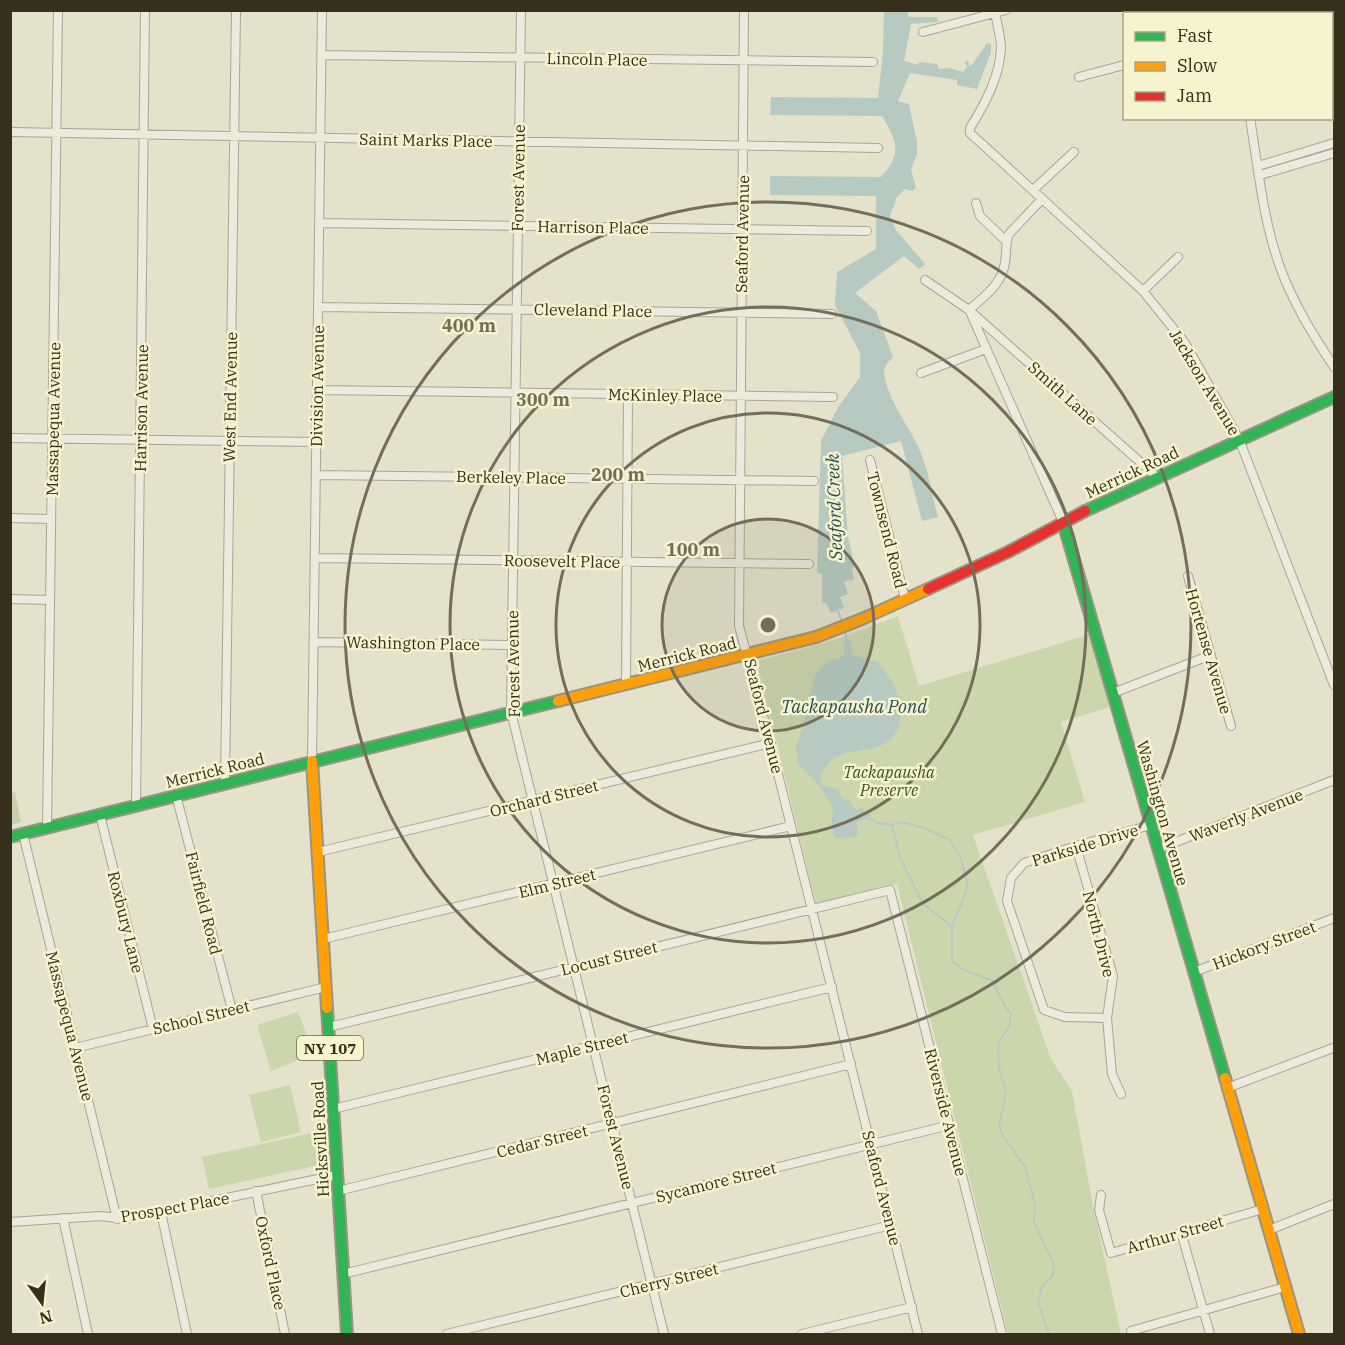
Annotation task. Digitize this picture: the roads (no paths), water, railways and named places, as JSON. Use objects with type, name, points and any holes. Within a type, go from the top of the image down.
[{"type":"main road","name":"Merrick Road","points":[[10,837],[816,637],[858,621],[1008,552],[1157,477],[1335,397]]},
{"type":"main road","name":"Washington Avenue","points":[[1064,522],[1299,1335]]},
{"type":"main road","name":"Hicksville Road","points":[[312,761],[347,1335]]},
{"type":"street","name":"Massapequa Avenue","points":[[47,828],[58,10]]},
{"type":"street","name":"Harrison Avenue","points":[[136,806],[145,10]]},
{"type":"street","name":"West End Avenue","points":[[225,783],[236,10]]},
{"type":"street","name":"Division Avenue","points":[[312,761],[322,10]]},
{"type":"street","name":"Forest Avenue","points":[[521,10],[511,712],[664,1335]]},
{"type":"street","name":"Seaford Avenue","points":[[744,10],[739,626],[771,743],[918,1335]]},
{"type":"street","points":[[923,32],[1006,10]]},
{"type":"street","name":"Jackson Avenue","points":[[995,12],[1000,37],[1000,59],[989,93],[970,130],[1143,291],[1185,343],[1239,439],[1335,685]]},
{"type":"street","name":"Lincoln Place","points":[[321,55],[873,62]]},
{"type":"street","points":[[1079,77],[1123,66]]},
{"type":"street","points":[[1250,120],[1269,229],[1280,267],[1307,326],[1335,367]]},
{"type":"street","name":"Saint Marks Place","points":[[10,132],[878,148]]},
{"type":"street","points":[[1258,165],[1335,143]]},
{"type":"street","points":[[1033,190],[1074,152]]},
{"type":"street","points":[[1260,175],[1335,153]]},
{"type":"street","points":[[969,310],[990,292],[1000,279],[1009,234],[1042,199]]},
{"type":"street","points":[[976,203],[980,216],[1006,241]]},
{"type":"street","name":"Harrison Place","points":[[319,223],[867,231]]},
{"type":"street","points":[[1143,291],[1178,257]]},
{"type":"street","name":"Smith Lane","points":[[925,280],[969,310],[1157,477]]},
{"type":"street","name":"Cleveland Place","points":[[318,307],[832,314]]},
{"type":"street","name":"Washington Avenue","points":[[969,310],[1064,522]]},
{"type":"street","points":[[921,373],[986,350]]},
{"type":"street","name":"McKinley Place","points":[[317,390],[833,397]]},
{"type":"street","points":[[626,684],[628,394]]},
{"type":"street","points":[[10,438],[316,442]]},
{"type":"street","name":"Townsend Road","points":[[870,460],[905,599]]},
{"type":"street","name":"Berkeley Place","points":[[316,475],[814,481]]},
{"type":"street","points":[[10,518],[51,519]]},
{"type":"street","name":"Roosevelt Place","points":[[315,558],[809,564]]},
{"type":"street","name":"Hortense Avenue","points":[[1188,576],[1231,726]]},
{"type":"street","points":[[10,599],[50,600]]},
{"type":"street","name":"Washington Place","points":[[314,642],[512,645]]},
{"type":"street","points":[[1113,693],[1211,655]]},
{"type":"street","name":"Orchard Street","points":[[318,852],[771,743]]},
{"type":"street","name":"Waverly Avenue","points":[[1158,849],[1335,780]]},
{"type":"street","name":"Fairfield Road","points":[[176,795],[231,1010]]},
{"type":"street","name":"Roxbury Lane","points":[[100,815],[153,1029]]},
{"type":"street","name":"Parkside Drive","points":[[1107,1018],[1065,1017],[1044,1010],[1007,901],[1011,878],[1024,863],[1151,825]]},
{"type":"street","name":"Elm Street","points":[[323,939],[791,826]]},
{"type":"street","name":"Massapequa Avenue","points":[[23,834],[117,1219]]},
{"type":"street","name":"North Drive","points":[[1076,846],[1113,976],[1107,1018],[1112,1074],[1121,1094]]},
{"type":"street","name":"Locust Street","points":[[329,1027],[890,890]]},
{"type":"street","name":"Riverside Avenue","points":[[890,890],[1002,1335]]},
{"type":"street","name":"Hickory Street","points":[[1194,972],[1335,918]]},
{"type":"street","name":"School Street","points":[[75,1048],[326,987]]},
{"type":"street","name":"Maple Street","points":[[333,1109],[832,987]]},
{"type":"street","points":[[1227,1088],[1333,1048]]},
{"type":"street","name":"Cedar Street","points":[[338,1191],[851,1064]]},
{"type":"street","name":"Sycamore Street","points":[[344,1274],[950,1125]]},
{"type":"street","name":"Prospect Place","points":[[10,1222],[101,1216],[125,1220],[338,1175]]},
{"type":"street","name":"Oxford Place","points":[[256,1191],[285,1335]]},
{"type":"street","name":"Arthur Street","points":[[1101,1195],[1098,1210],[1111,1253],[1263,1209]]},
{"type":"street","points":[[1269,1230],[1335,1204]]},
{"type":"street","points":[[161,1212],[187,1335]]},
{"type":"street","points":[[63,1218],[88,1335]]},
{"type":"street","name":"Cherry Street","points":[[447,1335],[891,1225]]},
{"type":"street","points":[[1181,1232],[1210,1335]]},
{"type":"street","points":[[1131,1331],[1285,1287]]},
{"type":"street","points":[[802,1335],[912,1307]]},
{"type":"water","points":[[884,11],[907,11],[909,17],[937,17],[938,22],[911,24],[904,61],[918,65],[919,62],[937,64],[939,69],[949,68],[963,72],[967,67],[965,61],[968,61],[969,66],[972,65],[987,43],[991,44],[991,52],[977,89],[957,85],[957,80],[910,73],[898,101],[909,104],[917,142],[917,155],[911,169],[916,188],[912,191],[905,189],[897,197],[890,216],[896,230],[925,264],[919,269],[904,256],[855,293],[876,311],[893,357],[887,364],[884,375],[896,407],[921,453],[938,517],[922,521],[901,441],[842,456],[848,537],[855,567],[852,568],[854,579],[844,582],[848,594],[840,597],[844,608],[831,613],[826,603],[822,603],[822,574],[817,573],[821,441],[837,409],[860,377],[860,353],[835,305],[837,272],[876,249],[876,196],[770,195],[770,176],[881,177],[893,161],[895,147],[882,116],[770,115],[771,97],[878,98],[883,52]]},
{"type":"water","name":"Tackapausha Pond","points":[[850,640],[853,655],[878,662],[890,679],[899,698],[901,715],[897,731],[886,743],[841,755],[829,763],[823,771],[821,780],[823,786],[838,789],[842,798],[850,801],[855,810],[861,808],[871,815],[857,822],[858,834],[854,837],[835,838],[831,828],[833,808],[817,783],[798,764],[796,746],[803,727],[815,675],[828,661],[844,656],[844,642]]},
{"type":"waterway","name":"Seaford Creek","points":[[837,608],[841,619]]},
{"type":"waterway","name":"Seaford Creek","points":[[845,632],[847,641]]},
{"type":"waterway","name":"Seaford Creek","points":[[866,817],[878,823],[892,825],[901,822],[924,828],[950,840],[961,858],[967,882],[966,892],[952,926],[952,961],[964,970],[992,980],[1011,1014],[1009,1027],[998,1043],[999,1068],[1006,1093],[999,1126],[1003,1136],[1025,1167],[1035,1204],[1034,1222],[1054,1265],[1053,1275],[1042,1287],[1038,1302],[1049,1334]]},
{"type":"waterway","points":[[892,825],[900,858],[923,904],[952,926]]},
{"type":"park label","name":"Tackapausha Preserve","points":[[889,781]]}]
